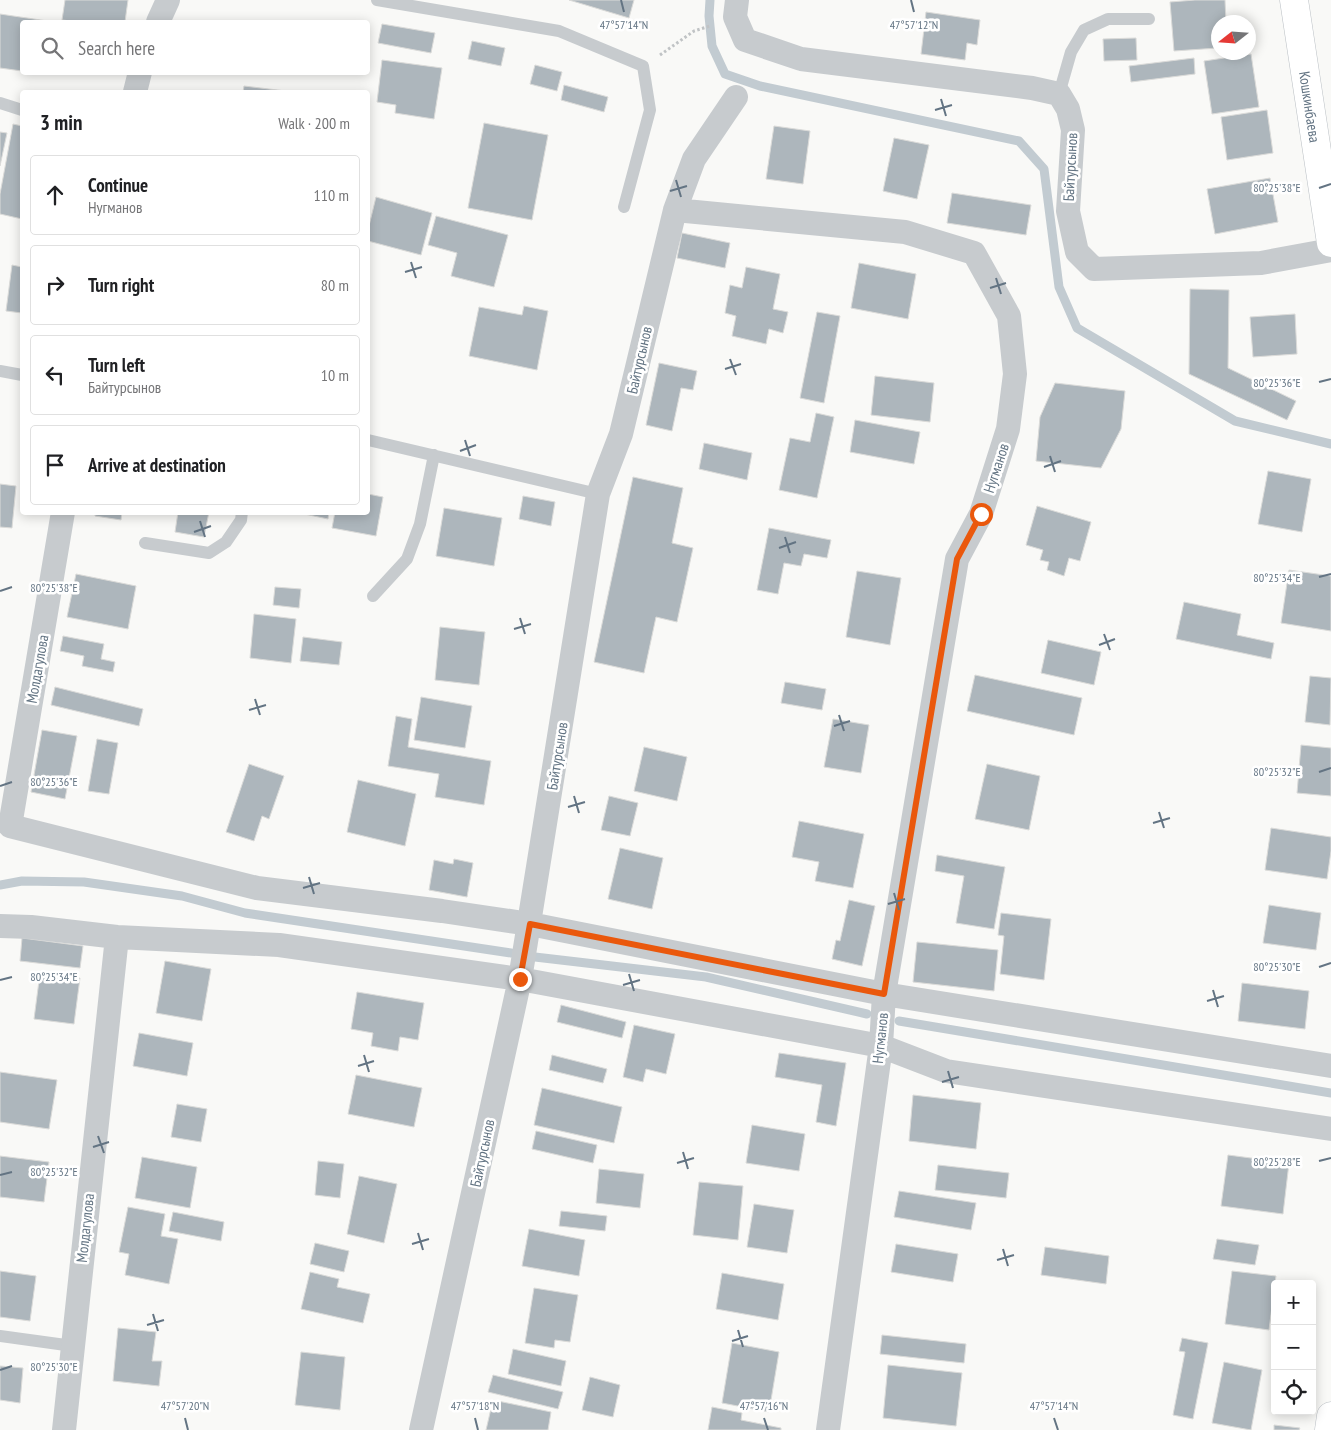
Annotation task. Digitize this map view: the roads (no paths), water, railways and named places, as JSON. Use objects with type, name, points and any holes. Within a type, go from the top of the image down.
[{"type":"main road","name":"Кошкинбаева","points":[[1294,0],[1331,243]]},
{"type":"main road","points":[[1329,1430],[1331,1416]]},
{"type":"street","points":[[159,20],[168,0]]},
{"type":"street","points":[[736,0],[735,17],[745,40],[800,59],[1032,88],[1059,94]]},
{"type":"street","points":[[135,90],[139,75]]},
{"type":"street","name":"Байтурсынов","points":[[1059,94],[1068,109],[1073,130],[1068,211],[1077,252],[1094,269],[1261,263],[1331,250]]},
{"type":"street","name":"Байтурсынов","points":[[421,1430],[520,979],[598,494],[621,434],[675,210],[694,159],[736,97]]},
{"type":"street","name":"Нугманов","points":[[675,210],[904,232],[974,253],[1009,316],[1015,374],[1008,429],[981,514],[957,559],[884,994],[880,1046],[828,1430]]},
{"type":"street","name":"Молдагулова","points":[[5,825],[63,515]]},
{"type":"street","points":[[5,825],[257,888],[530,924],[884,994],[1331,1066]]},
{"type":"street","points":[[0,926],[31,927],[117,937],[279,945],[520,979],[880,1046],[946,1071],[1331,1129]]},
{"type":"street","name":"Молдагулова","points":[[64,1430],[117,937]]},
{"type":"lane","points":[[376,0],[559,31],[643,66],[650,110],[624,206]]},
{"type":"lane","points":[[1059,94],[1071,52],[1084,30],[1108,19],[1149,19]]},
{"type":"lane","points":[[0,103],[20,109]]},
{"type":"lane","points":[[0,371],[20,375]]},
{"type":"lane","points":[[370,440],[598,494]]},
{"type":"lane","points":[[373,596],[407,559],[420,524],[434,455]]},
{"type":"lane","points":[[145,543],[209,553],[226,542],[241,520],[242,515]]},
{"type":"lane","points":[[0,1336],[73,1346]]},
{"type":"waterway","points":[[710,0],[709,16],[712,46],[725,74],[760,86],[1019,141],[1044,169],[1059,287],[1077,328],[1235,421],[1331,444]]},
{"type":"waterway","points":[[0,885],[22,881],[84,882],[182,896],[245,913],[511,953]]},
{"type":"waterway","points":[[535,957],[706,977],[867,1014]]},
{"type":"waterway","points":[[899,1021],[1331,1093]]}]
